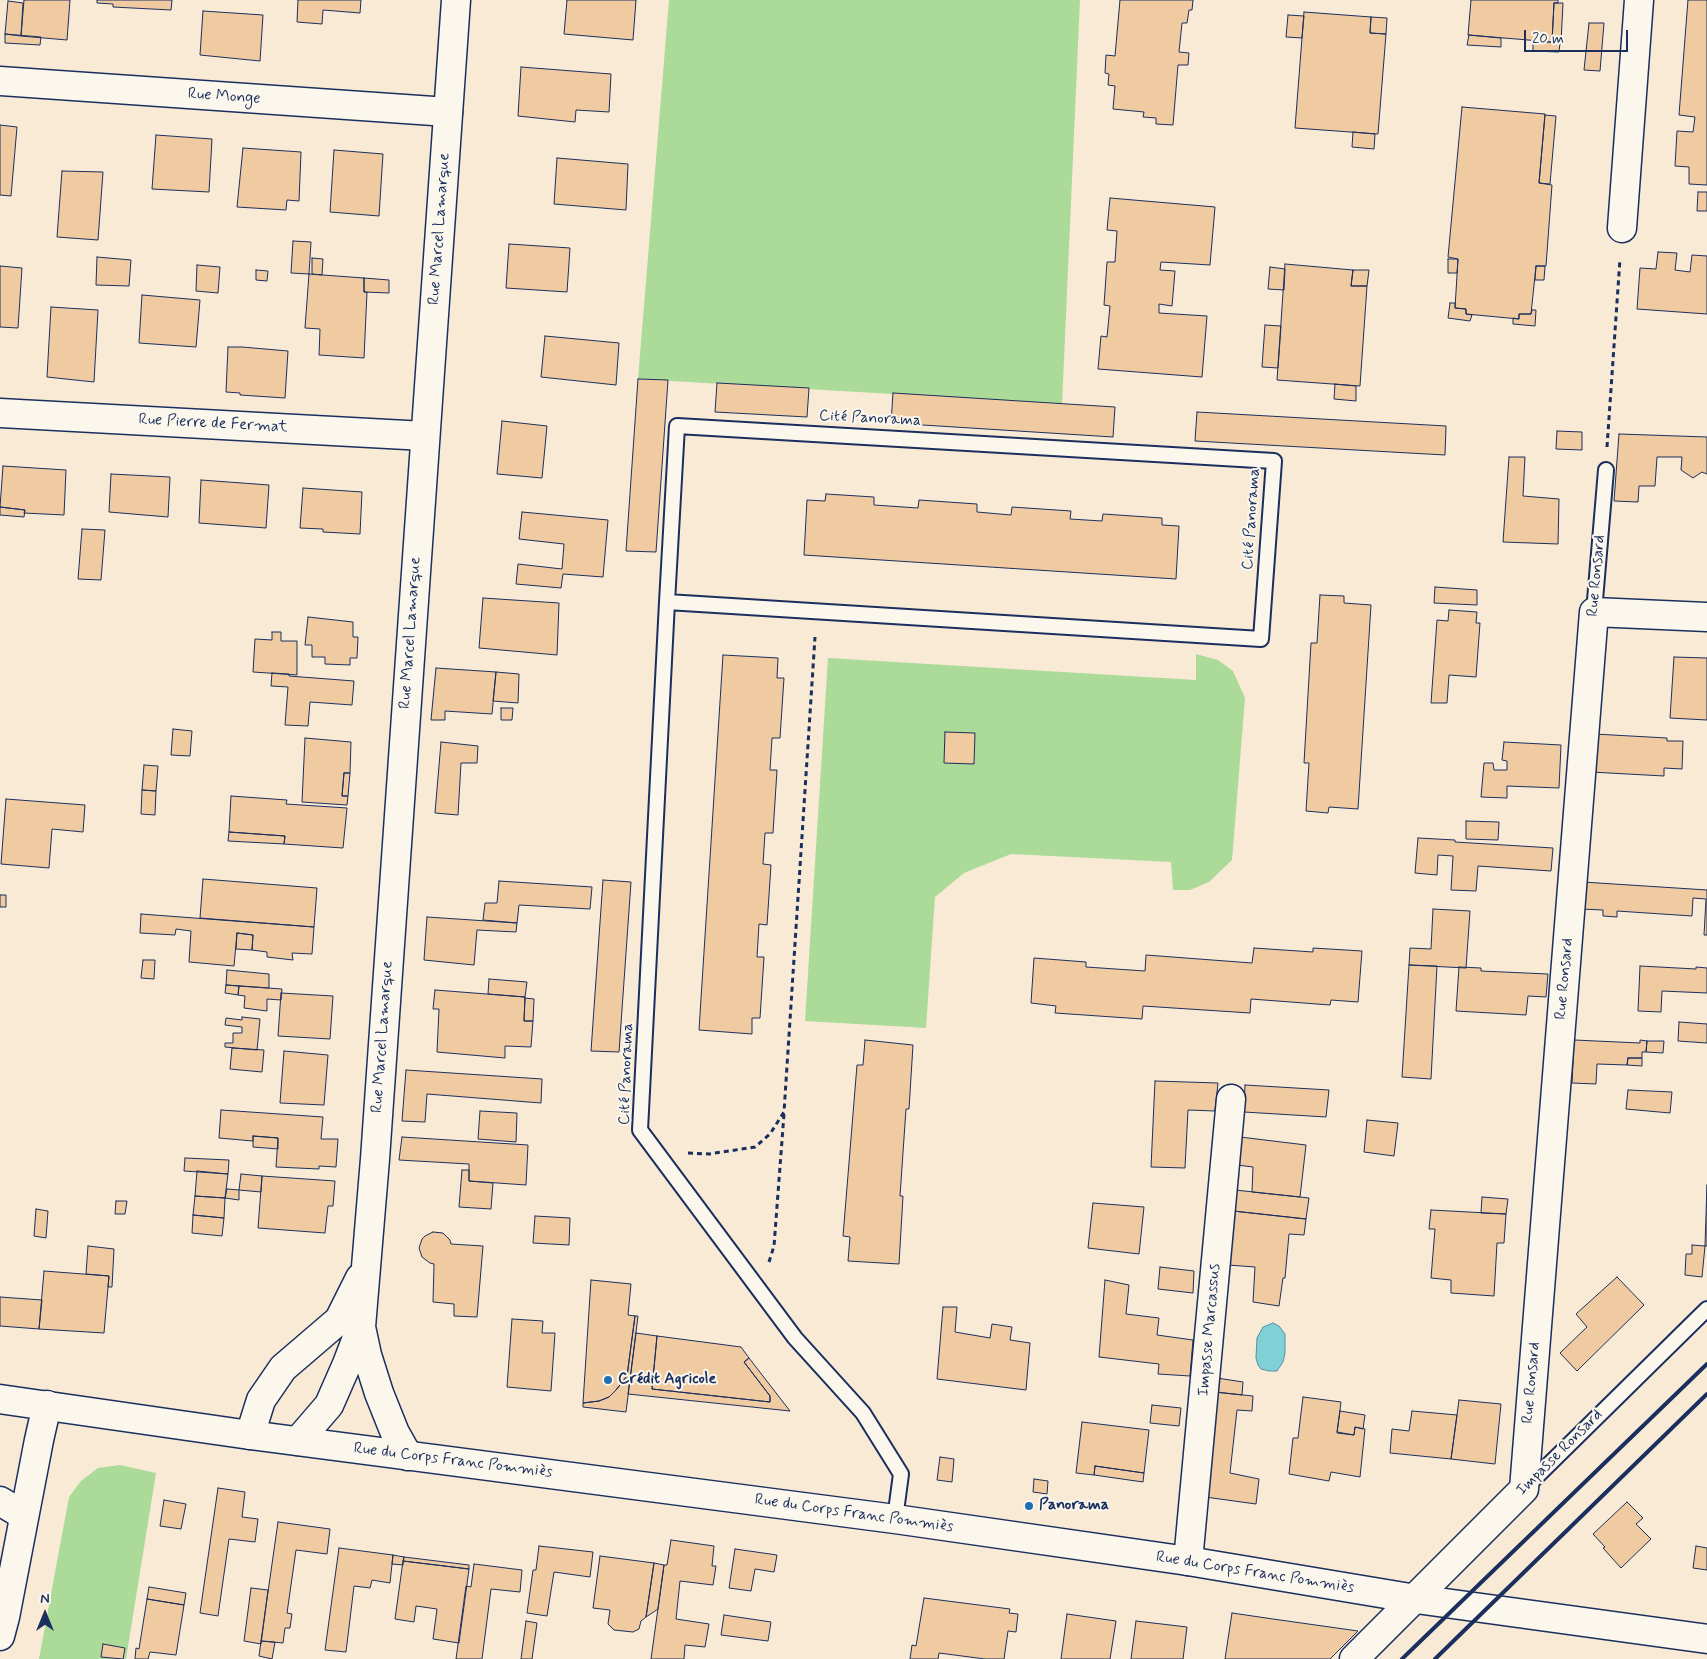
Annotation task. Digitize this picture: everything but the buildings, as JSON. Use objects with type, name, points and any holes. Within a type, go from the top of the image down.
[{"type":"street","name":"Rue Marcel Lamarque","points":[[298,1441],[329,1405],[361,1326],[367,1266],[456,0]]},
{"type":"street","points":[[1622,228],[1639,0]]},
{"type":"street","name":"Rue Monge","points":[[0,81],[448,112]]},
{"type":"street","name":"Rue Pierre de Fermat","points":[[0,413],[425,436]]},
{"type":"street","points":[[1594,612],[1707,617]]},
{"type":"street","name":"Rue Ronsard","points":[[1524,1489],[1594,612]]},
{"type":"street","name":"Impasse Marcassus","points":[[1188,1561],[1231,1099]]},
{"type":"street","name":"Rue Marcel Lamarque","points":[[250,1435],[261,1400],[283,1368],[338,1320],[367,1266]]},
{"type":"street","name":"Rue Marcel Lamarque","points":[[361,1326],[367,1355],[379,1393],[395,1432],[408,1456]]},
{"type":"street","name":"Rue du Corps Franc Pommiès","points":[[0,1399],[250,1435],[895,1519],[1188,1561],[1416,1599],[1707,1639]]},
{"type":"street","points":[[0,1636],[23,1515],[47,1405]]},
{"type":"street","name":"Impasse Ronsard","points":[[1354,1659],[1524,1489]]},
{"type":"street","points":[[0,1502],[23,1515]]},
{"type":"lane","name":"Cité Panorama","points":[[667,602],[1261,639],[1274,461],[677,426],[667,602],[640,1130],[795,1338],[862,1414],[901,1474],[895,1519]]},
{"type":"lane","name":"Rue Ronsard","points":[[1594,612],[1606,470]]},
{"type":"lane","name":"Impasse Ronsard","points":[[1524,1489],[1707,1309]]},
{"type":"path","points":[[1606,470],[1622,228]]},
{"type":"path","points":[[760,1291],[774,1246],[816,612]]},
{"type":"path","points":[[655,1150],[709,1154],[754,1147],[770,1134],[784,1112]]},
{"type":"green space","points":[[669,0],[1080,0],[1062,404],[638,379]]},
{"type":"green space","points":[[1196,654],[1218,660],[1233,671],[1245,698],[1232,860],[1209,882],[1190,890],[1173,890],[1171,862],[1011,854],[964,873],[935,897],[926,1028],[805,1021],[828,658],[1196,680]]},
{"type":"green space","points":[[120,1465],[156,1473],[126,1659],[39,1659],[69,1497],[81,1481],[98,1468]]},
{"type":"water","points":[[1273,1323],[1279,1326],[1285,1334],[1285,1353],[1283,1362],[1277,1371],[1269,1371],[1261,1369],[1258,1365],[1256,1358],[1257,1338],[1263,1327]]},
{"type":"railway","points":[[1402,1659],[1707,1364]]},
{"type":"railway","points":[[1435,1659],[1707,1394]]},
{"type":"place","name":"Crédit Agricole","points":[[608,1380]]},
{"type":"place","name":"Panorama","points":[[1029,1506]]}]
